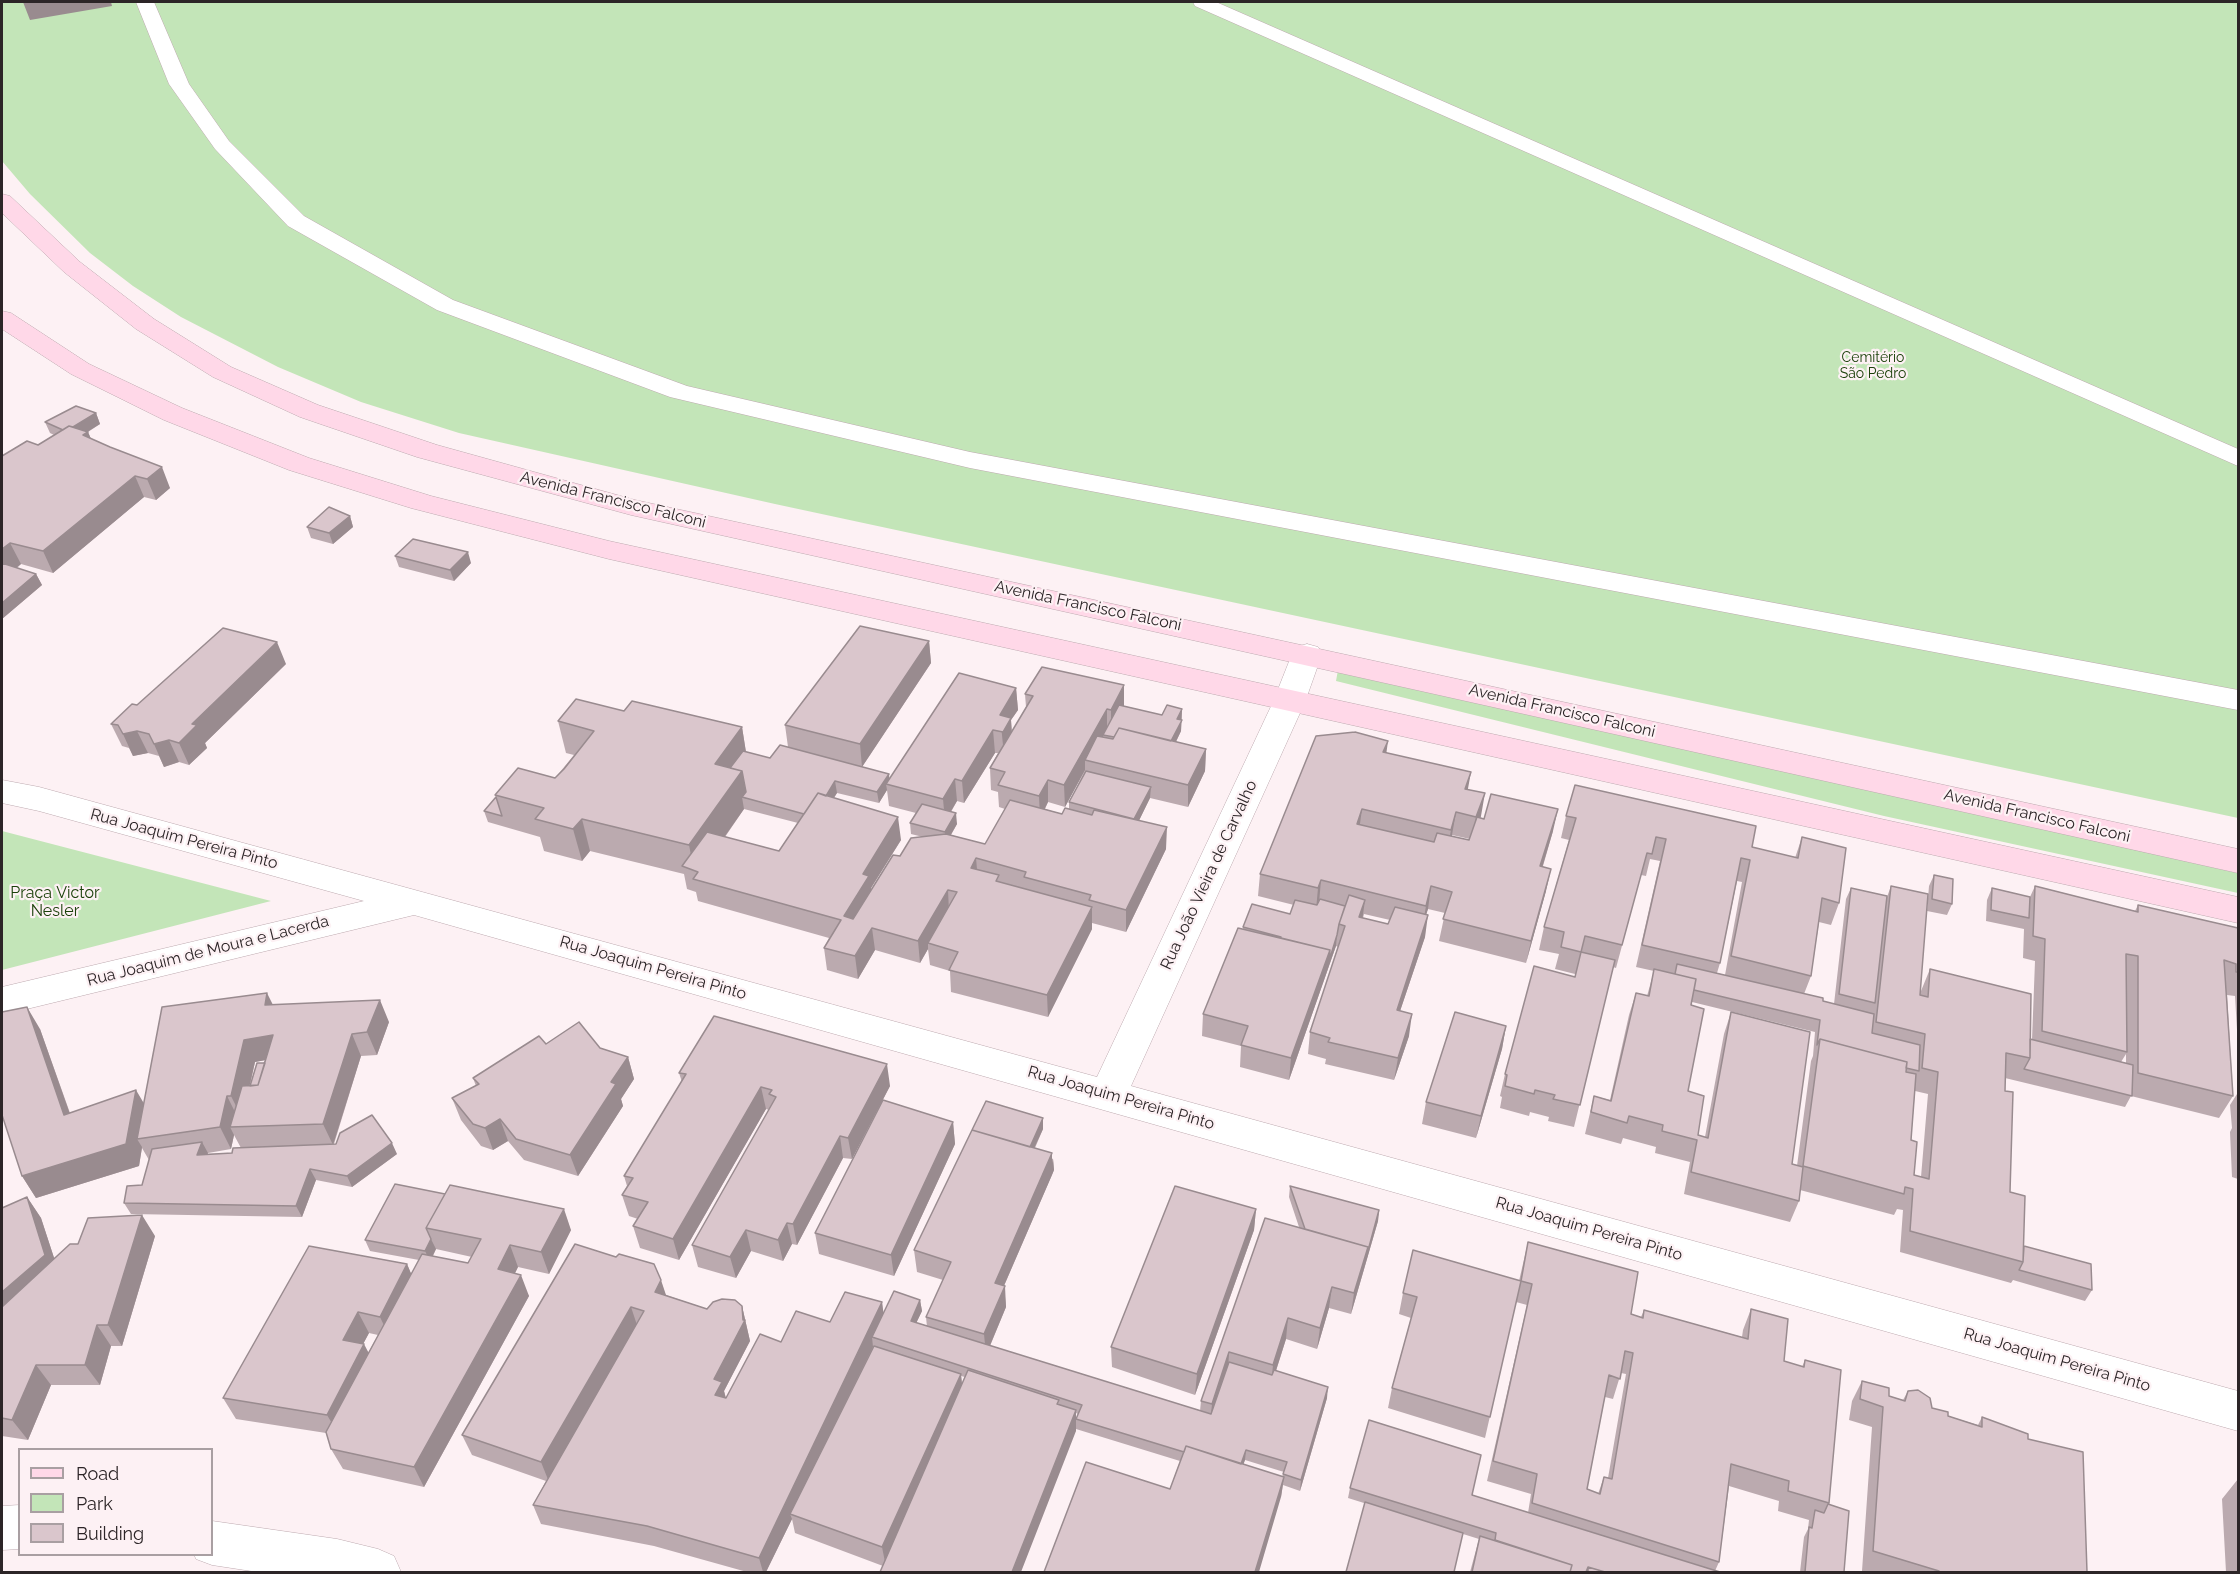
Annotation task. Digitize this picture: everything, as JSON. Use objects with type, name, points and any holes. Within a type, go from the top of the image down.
[{"type":"main road","name":"Avenida Francisco Falconi","points":[[2,201],[72,267],[145,324],[222,372],[319,415],[427,452],[631,507],[1307,654],[2238,861]]},
{"type":"main road","points":[[2,318],[80,369],[173,414],[299,464],[421,502],[609,550],[2238,910]]},
{"type":"street","name":"Rua João Vieira de Carvalho","points":[[1108,1095],[1289,702],[1307,654]]},
{"type":"street","name":"Rua Joaquim Pereira Pinto","points":[[2,792],[39,799],[414,902],[2238,1411]]},
{"type":"street","name":"Rua Joaquim de Moura e Lacerda","points":[[2,1001],[414,902]]},
{"type":"street","points":[[2,1528],[18,1527]]},
{"type":"street","points":[[213,1543],[347,1569]]},
{"type":"lane","points":[[146,2],[179,84],[222,145],[296,221],[445,304],[679,392],[970,460],[1646,586],[2238,700]]},
{"type":"lane","points":[[1202,2],[2238,458]]},
{"type":"green space","name":"Cemitério São Pedro","points":[[2,2],[2238,2],[2238,818],[775,504],[459,433],[361,402],[278,367],[181,317],[133,286],[90,253],[30,194],[2,161]]},
{"type":"green space","points":[[1338,670],[2238,873],[2238,893],[1884,816],[1336,681]]},
{"type":"green space","name":"Praça Victor Nesler","points":[[2,831],[271,901],[2,970]]},
{"type":"building","points":[[76,406],[96,413],[73,427],[69,426],[63,430],[45,422]]},
{"type":"building","points":[[69,426],[88,432],[83,435],[110,447],[162,467],[147,479],[135,476],[43,551],[10,543],[2,549],[2,456],[27,441],[38,445]]},
{"type":"building","points":[[329,507],[350,516],[329,533],[307,527]]},
{"type":"building","points":[[413,539],[468,552],[450,570],[395,556]]},
{"type":"building","points":[[2,563],[36,574],[2,603]]},
{"type":"building","points":[[860,626],[929,641],[860,744],[785,725]]},
{"type":"building","points":[[223,628],[277,642],[192,724],[197,725],[179,743],[169,740],[154,744],[149,734],[137,731],[123,734],[118,725],[111,724],[132,704],[137,705]]},
{"type":"building","points":[[1042,667],[1124,685],[1111,710],[1107,709],[1064,785],[1048,780],[1039,796],[998,785],[1005,772],[990,768],[1033,696],[1025,694]]},
{"type":"building","points":[[959,673],[1016,688],[1000,715],[1011,718],[1003,732],[993,730],[962,781],[955,779],[943,799],[886,784]]},
{"type":"building","points":[[576,699],[624,711],[632,701],[742,727],[715,764],[742,771],[689,845],[582,819],[573,829],[535,819],[544,808],[495,795],[518,768],[555,778],[564,769],[594,731],[558,721]]},
{"type":"building","points":[[1119,705],[1162,715],[1167,705],[1182,709],[1177,719],[1182,720],[1171,741],[1119,728],[1114,737],[1103,735]]},
{"type":"building","points":[[1119,728],[1206,749],[1188,785],[1085,760],[1097,736],[1113,739]]},
{"type":"building","points":[[1355,732],[1388,741],[1383,752],[1471,772],[1465,789],[1485,793],[1476,817],[1456,812],[1451,830],[1362,809],[1357,824],[1434,842],[1437,833],[1469,840],[1477,817],[1484,819],[1491,794],[1558,809],[1540,866],[1551,869],[1531,941],[1443,919],[1452,892],[1431,886],[1426,906],[1321,880],[1318,888],[1260,874],[1316,736]]},
{"type":"building","points":[[780,745],[889,774],[877,792],[835,781],[826,796],[818,793],[804,814],[742,797],[746,792],[742,771],[730,768],[743,751],[770,758]]},
{"type":"building","points":[[1086,771],[1151,787],[1134,819],[1069,802]]},
{"type":"building","points":[[1575,785],[1756,826],[1752,847],[1798,858],[1802,837],[1846,848],[1839,903],[1822,898],[1811,976],[1731,956],[1750,860],[1741,858],[1720,963],[1642,945],[1666,839],[1656,837],[1652,854],[1647,853],[1622,945],[1585,936],[1581,952],[1561,947],[1564,932],[1544,927],[1576,818],[1566,816]]},
{"type":"building","points":[[818,793],[898,817],[863,874],[869,876],[844,916],[853,919],[893,855],[900,856],[911,838],[946,834],[985,844],[1010,800],[1062,814],[1065,808],[1092,815],[1094,810],[1167,827],[1126,910],[1089,900],[1091,895],[1024,877],[1026,872],[976,858],[971,868],[999,875],[996,881],[1092,907],[1047,995],[949,970],[958,952],[928,943],[957,892],[948,890],[918,941],[872,928],[855,956],[824,948],[841,920],[693,879],[698,872],[682,866],[707,832],[779,851]]},
{"type":"building","points":[[496,797],[502,816],[484,811]]},
{"type":"building","points":[[922,804],[956,813],[945,832],[910,823]]},
{"type":"building","points":[[1934,875],[1953,879],[1952,904],[1932,899]]},
{"type":"building","points":[[1891,886],[1928,894],[1920,995],[1928,997],[1930,969],[2031,994],[2030,1058],[2006,1053],[2005,1091],[2013,1092],[2010,1192],[2025,1196],[2023,1262],[1910,1231],[1913,1189],[1905,1187],[1904,1194],[1803,1166],[1820,1039],[1907,1062],[1906,1072],[1916,1074],[1911,1140],[1917,1142],[1914,1175],[1929,1179],[1938,1072],[1922,1068],[1925,1034],[1876,1022]]},
{"type":"building","points":[[2035,886],[2138,912],[2138,905],[2238,928],[2238,972],[2236,972],[2236,964],[2224,960],[2233,1096],[2138,1073],[2138,956],[2126,954],[2127,1052],[2042,1031],[2045,939],[2033,936]]},
{"type":"building","points":[[1851,888],[1887,896],[1875,1003],[1839,994]]},
{"type":"building","points":[[1992,888],[2030,897],[2029,918],[1991,910]]},
{"type":"building","points":[[1349,895],[1365,900],[1359,917],[1388,924],[1395,907],[1428,915],[1397,1010],[1412,1014],[1398,1058],[1328,1042],[1330,1038],[1310,1032],[1345,926],[1339,924]]},
{"type":"building","points":[[1320,899],[1345,906],[1329,961],[1330,950],[1243,927],[1252,904],[1290,914],[1295,900],[1317,905]]},
{"type":"building","points":[[1238,928],[1330,950],[1291,1058],[1241,1045],[1248,1026],[1203,1014]]},
{"type":"building","points":[[1581,952],[1615,960],[1580,1105],[1553,1099],[1555,1095],[1535,1090],[1534,1094],[1505,1086],[1507,1075],[1505,1074],[1534,966],[1575,977]]},
{"type":"building","points":[[1677,964],[1823,998],[1823,1001],[1874,1014],[1872,1033],[1920,1045],[1919,1071],[1906,1068],[1907,1062],[1820,1039],[1817,1045],[1820,1020],[1694,990],[1696,979],[1675,974]]},
{"type":"building","points":[[1654,969],[1696,979],[1691,1005],[1704,1009],[1688,1091],[1704,1096],[1698,1135],[1708,1138],[1731,1012],[1810,1032],[1792,1164],[1803,1167],[1799,1201],[1691,1172],[1697,1140],[1662,1131],[1663,1125],[1629,1116],[1627,1123],[1591,1112],[1594,1096],[1611,1101],[1636,993],[1649,996]]},
{"type":"building","points":[[267,993],[265,1005],[380,1000],[367,1032],[352,1034],[323,1124],[230,1127],[242,1086],[258,1085],[273,1035],[244,1040],[231,1096],[227,1096],[220,1127],[137,1139],[162,1007]]},
{"type":"building","points":[[27,1007],[64,1115],[136,1090],[126,1144],[22,1176],[2,1115],[2,1012]]},
{"type":"building","points":[[1455,1012],[1506,1026],[1481,1116],[1426,1102]]},
{"type":"building","points":[[714,1016],[887,1064],[848,1138],[840,1136],[793,1224],[787,1223],[778,1240],[746,1230],[730,1257],[692,1245],[776,1097],[769,1094],[772,1090],[761,1087],[673,1239],[633,1226],[648,1202],[622,1195],[633,1178],[624,1176],[686,1074],[679,1073]]},
{"type":"building","points":[[579,1022],[600,1048],[628,1057],[611,1082],[616,1084],[570,1155],[516,1139],[500,1119],[485,1128],[473,1124],[452,1098],[479,1084],[473,1078],[539,1036],[546,1044]]},
{"type":"building","points":[[2030,1039],[2133,1065],[2132,1096],[2024,1069],[2030,1058]]},
{"type":"building","points":[[257,1063],[265,1063],[258,1085],[250,1086]]},
{"type":"building","points":[[883,1100],[953,1122],[891,1255],[815,1233]]},
{"type":"building","points":[[986,1101],[1043,1118],[1030,1147],[972,1130]]},
{"type":"building","points":[[372,1115],[392,1143],[347,1176],[310,1169],[296,1206],[124,1203],[127,1186],[142,1185],[152,1149],[202,1142],[197,1155],[232,1153],[233,1148],[336,1144],[340,1133]]},
{"type":"building","points":[[972,1130],[1052,1153],[995,1283],[1005,1286],[984,1334],[926,1317],[951,1262],[914,1250]]},
{"type":"building","points":[[395,1184],[445,1194],[426,1228],[431,1239],[425,1251],[365,1240]]},
{"type":"building","points":[[450,1185],[564,1209],[541,1252],[510,1245],[498,1269],[521,1275],[414,1467],[331,1449],[326,1432],[422,1254],[468,1263],[481,1239],[426,1228]]},
{"type":"building","points":[[1175,1186],[1256,1209],[1197,1374],[1111,1347]]},
{"type":"building","points":[[1290,1186],[1379,1210],[1366,1258],[1368,1247],[1305,1229]]},
{"type":"building","points":[[27,1197],[45,1255],[2,1292],[2,1208]]},
{"type":"building","points":[[142,1215],[108,1325],[97,1325],[85,1365],[36,1365],[12,1420],[2,1418],[2,1307],[70,1244],[78,1244],[88,1218]]},
{"type":"building","points":[[1265,1218],[1368,1247],[1354,1293],[1332,1287],[1320,1328],[1288,1318],[1273,1365],[1229,1352],[1212,1404],[1201,1401]]},
{"type":"building","points":[[1528,1242],[1638,1272],[1631,1314],[1643,1318],[1644,1310],[1748,1339],[1751,1309],[1788,1319],[1784,1361],[1804,1367],[1805,1360],[1841,1370],[1829,1503],[1788,1491],[1789,1481],[1731,1464],[1719,1562],[1532,1503],[1537,1474],[1493,1461],[1532,1284],[1521,1281]],"holes":[[[1625,1351],[1633,1353],[1612,1479],[1604,1477],[1600,1494],[1587,1489],[1609,1375],[1620,1379]]]},
{"type":"building","points":[[575,1244],[616,1257],[619,1254],[654,1264],[661,1280],[655,1292],[707,1309],[713,1302],[722,1299],[735,1300],[742,1306],[743,1320],[745,1320],[714,1379],[722,1382],[715,1395],[726,1398],[760,1334],[781,1342],[796,1311],[830,1322],[845,1292],[882,1302],[759,1558],[647,1526],[533,1505],[644,1311],[631,1307],[541,1462],[462,1435]]},
{"type":"building","points":[[309,1246],[407,1264],[380,1317],[358,1312],[343,1340],[364,1344],[327,1415],[223,1398]]},
{"type":"building","points":[[2024,1246],[2091,1264],[2092,1290],[2019,1270],[2023,1262]]},
{"type":"building","points":[[1413,1250],[1521,1281],[1490,1417],[1392,1388],[1417,1297],[1403,1293]]},
{"type":"building","points":[[894,1291],[920,1300],[911,1321],[1211,1414],[1229,1362],[1272,1375],[1274,1370],[1328,1387],[1301,1480],[1283,1474],[1287,1462],[1246,1450],[1241,1464],[1186,1446],[1184,1452],[1076,1419],[1082,1405],[872,1337]]},
{"type":"building","points":[[874,1346],[961,1374],[882,1547],[790,1514]]},
{"type":"building","points":[[968,1370],[1059,1400],[1057,1404],[1076,1410],[1012,1572],[880,1572]]},
{"type":"building","points":[[1862,1381],[1889,1388],[1889,1396],[1905,1401],[1908,1391],[1918,1390],[1930,1398],[1932,1408],[1948,1412],[1948,1416],[1982,1427],[1982,1417],[2028,1434],[2028,1439],[2083,1452],[2087,1572],[1939,1572],[1873,1551],[1883,1407],[1860,1399]]},
{"type":"building","points":[[1369,1420],[1481,1455],[1472,1495],[1720,1572],[1605,1572],[1588,1567],[1586,1572],[1570,1572],[1572,1565],[1495,1540],[1496,1533],[1350,1488]]},
{"type":"building","points":[[1186,1446],[1284,1477],[1255,1572],[1044,1572],[1086,1462],[1170,1489]]},
{"type":"building","points":[[1365,1502],[1463,1533],[1454,1572],[1346,1572]]},
{"type":"building","points":[[1828,1504],[1849,1511],[1844,1572],[1805,1572],[1809,1527],[1812,1528],[1815,1510],[1824,1513]]},
{"type":"building","points":[[1480,1536],[1572,1565],[1570,1572],[1472,1572]]},
{"type":"building","points":[[1588,1567],[1605,1572],[1588,1572]]}]
